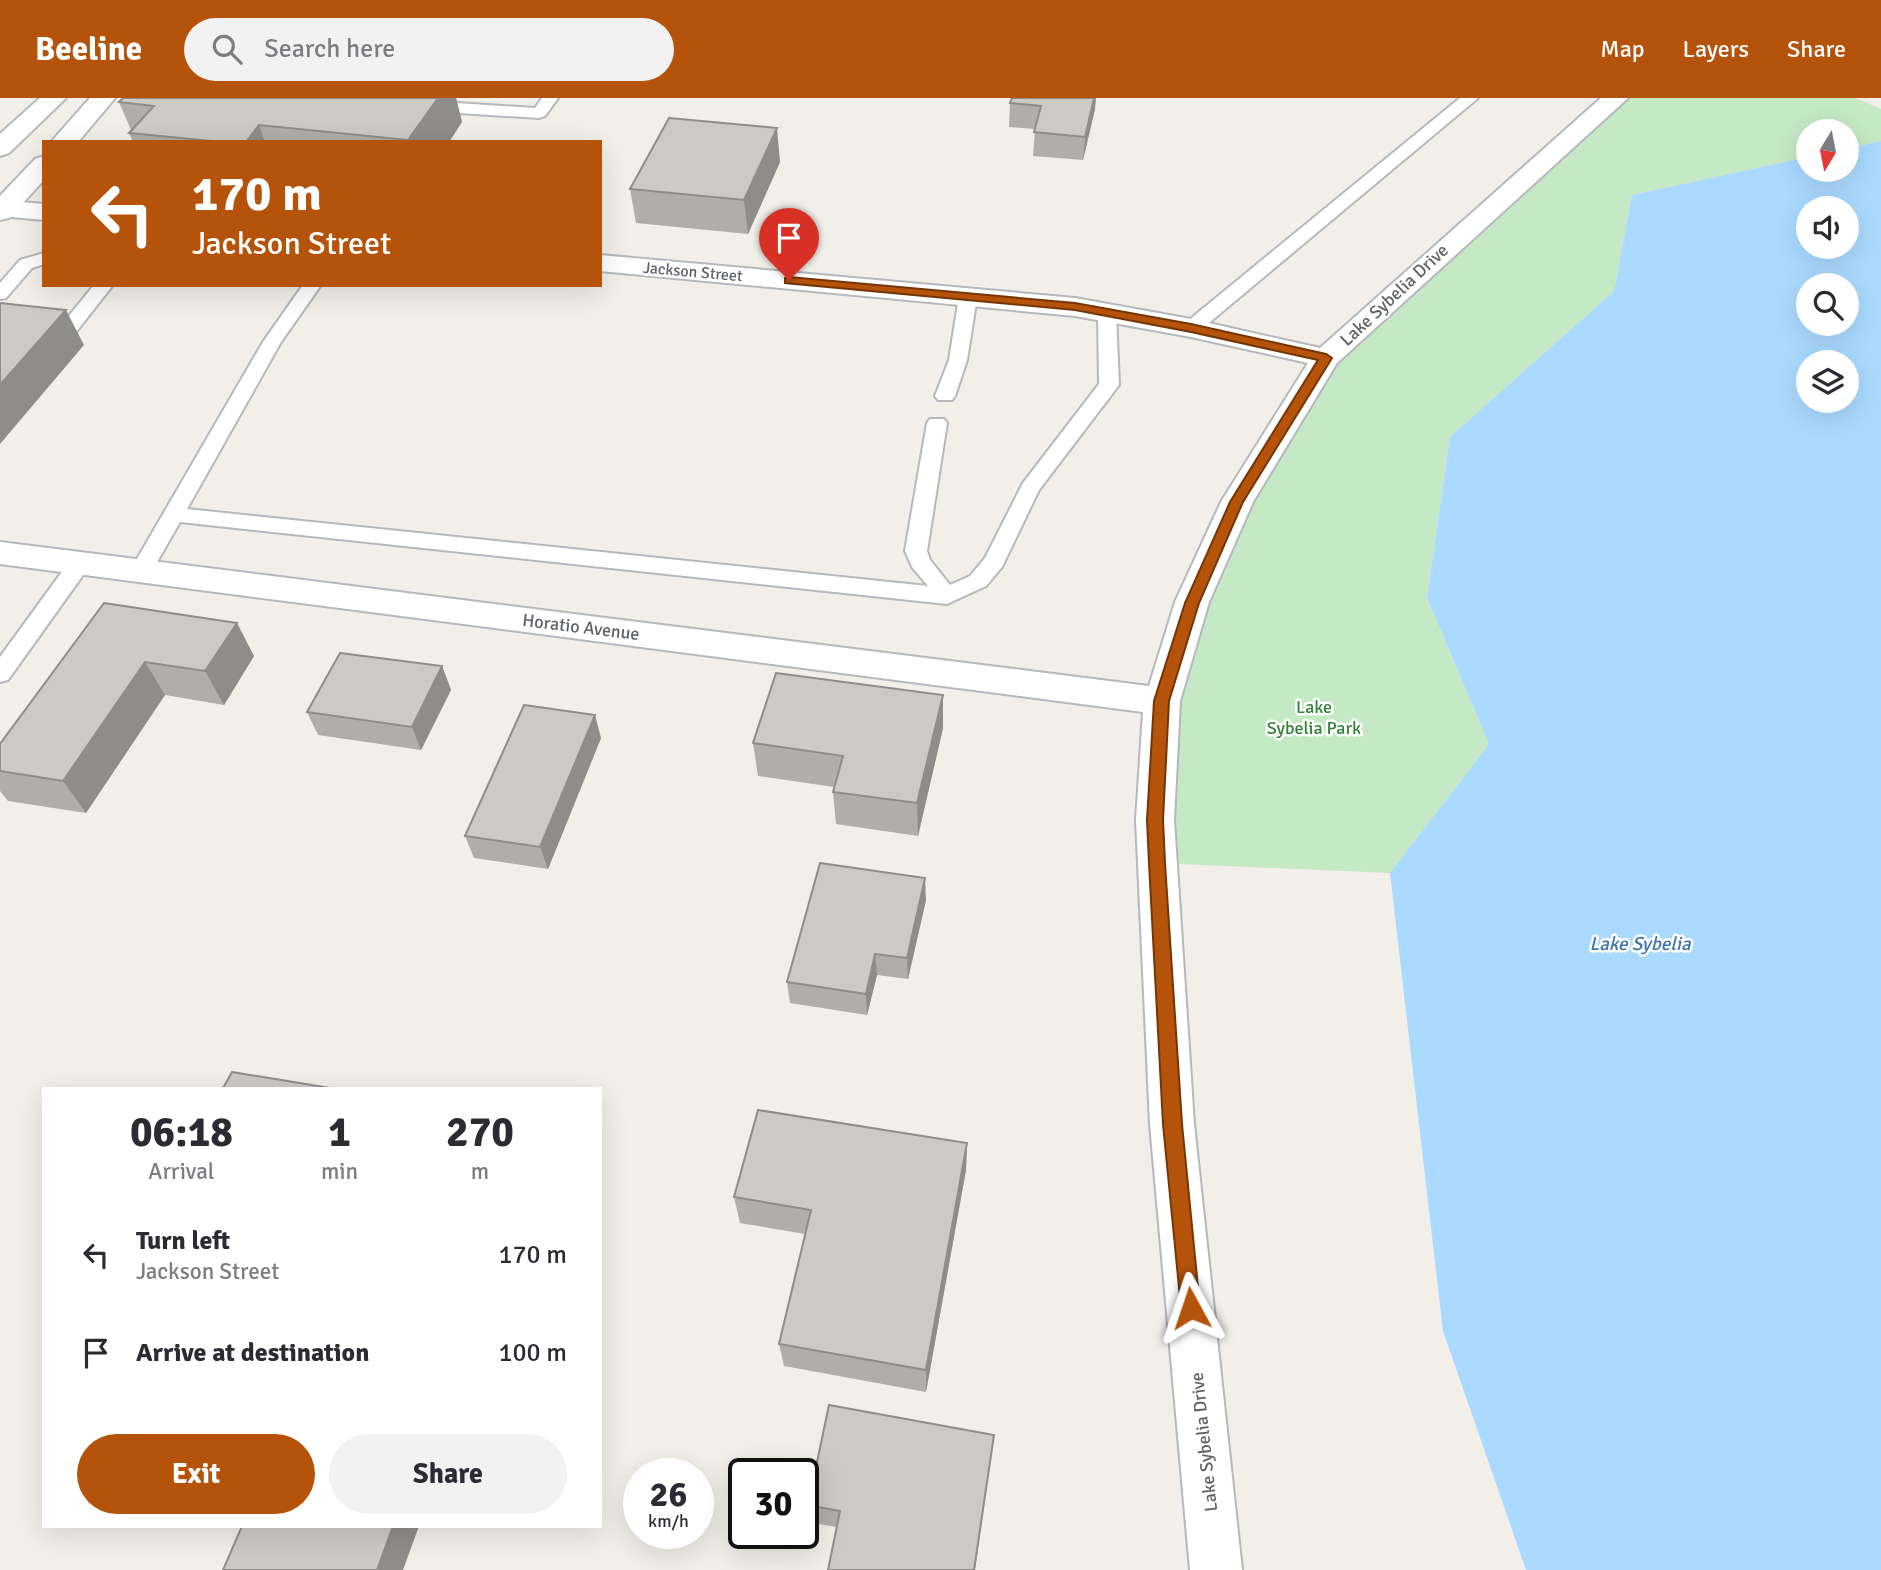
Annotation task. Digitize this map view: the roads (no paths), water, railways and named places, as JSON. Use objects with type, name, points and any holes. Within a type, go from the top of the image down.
[{"type":"street","points":[[0,148],[54,98]]},
{"type":"street","points":[[66,140],[103,98]]},
{"type":"street","name":"Lake Sybelia Drive","points":[[1216,1570],[1172,1110],[1155,820],[1162,701],[1192,603],[1237,502],[1326,358],[1448,245],[1616,98]]},
{"type":"street","points":[[1,210],[41,170]]},
{"type":"street","points":[[1,210],[42,212]]},
{"type":"street","name":"Jackson Street","points":[[602,263],[1075,307],[1191,328],[1326,358]]},
{"type":"street","name":"Horatio Avenue","points":[[0,553],[1162,701]]},
{"type":"lane","points":[[414,104],[467,104],[540,113],[550,98]]},
{"type":"lane","points":[[1191,328],[1470,98]]},
{"type":"lane","points":[[0,294],[26,264],[42,259]]},
{"type":"lane","points":[[58,342],[102,287]]},
{"type":"lane","points":[[141,571],[272,342],[311,287]]},
{"type":"lane","points":[[945,396],[958,360],[968,297]]},
{"type":"lane","points":[[173,514],[947,596],[978,582],[994,562],[1030,488],[1109,385],[1107,313]]},
{"type":"lane","points":[[47,324],[70,327]]},
{"type":"lane","points":[[937,424],[916,551],[920,562],[947,596]]},
{"type":"lane","points":[[0,674],[80,564]]},
{"type":"water","name":"Lake Sybelia","points":[[1881,141],[1881,1570],[1526,1570],[1443,1331],[1390,873],[1489,744],[1427,598],[1450,437],[1614,291],[1632,195],[1796,160],[1796,182],[1859,182],[1859,146]]},
{"type":"park label","name":"Lake Sybelia Park","points":[[1314,717]]}]
